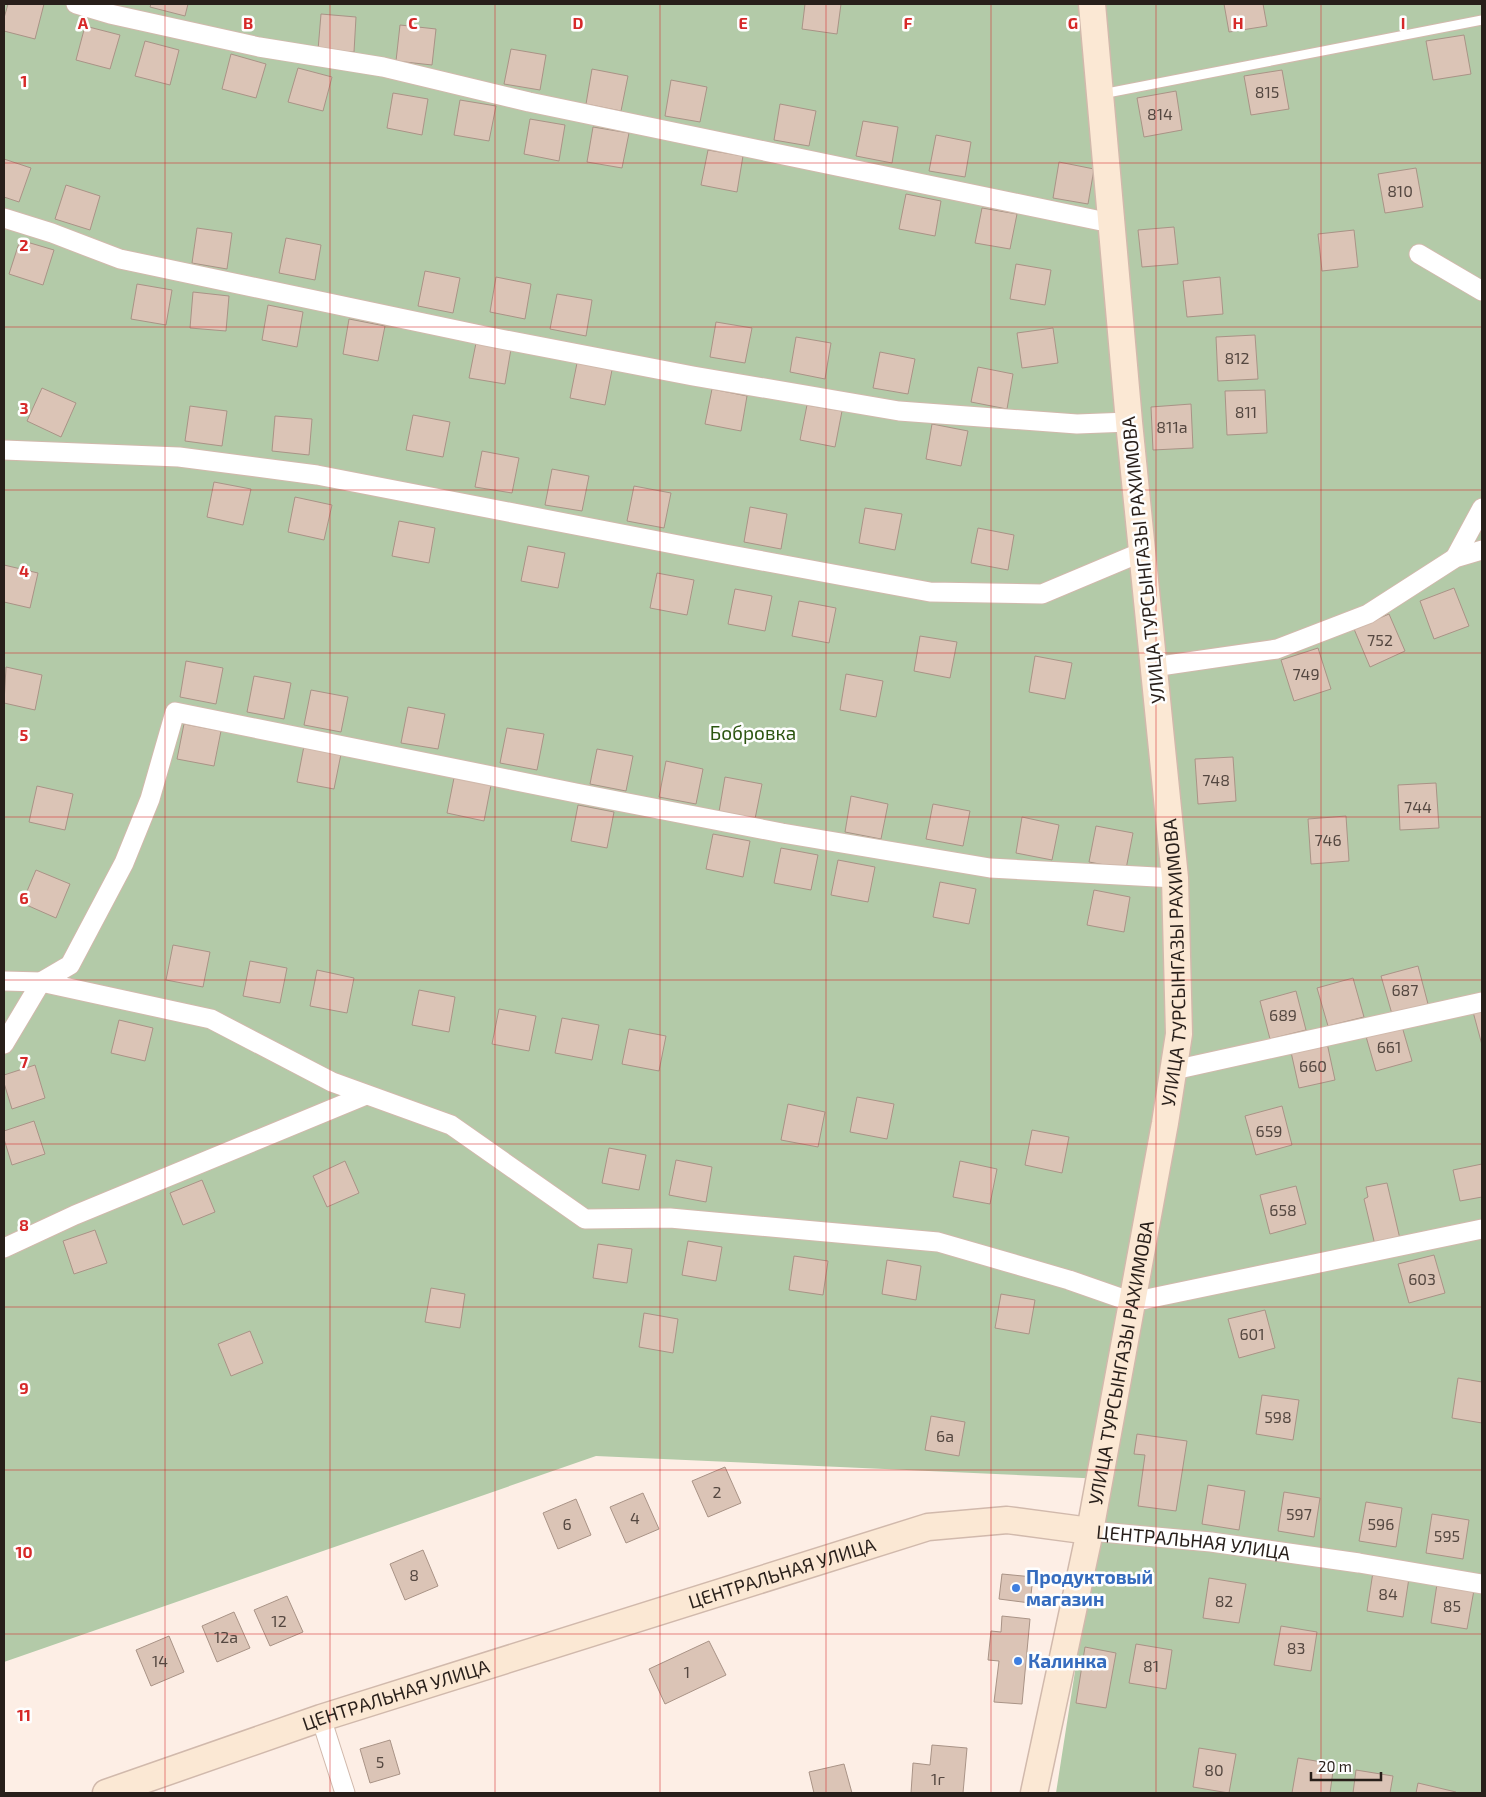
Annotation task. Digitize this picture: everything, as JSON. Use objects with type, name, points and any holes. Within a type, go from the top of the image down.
[{"type":"street","points":[[76,4],[110,14],[259,48],[383,67],[538,104],[1111,223]]},
{"type":"street","name":"УЛИЦА ТУРСЫНГАЗЫ РАХИМОВА","points":[[1034,1793],[1090,1531],[1179,1034],[1175,878],[1129,422],[1092,4]]},
{"type":"street","points":[[4,218],[52,233],[120,259],[485,336],[693,376],[899,412],[1077,424],[1129,422]]},
{"type":"street","points":[[1419,254],[1482,291]]},
{"type":"street","points":[[4,450],[179,457],[317,474],[930,592],[1042,594],[1142,552]]},
{"type":"street","points":[[1455,558],[1482,508]]},
{"type":"street","points":[[1154,666],[1277,649],[1368,614],[1455,558],[1482,550]]},
{"type":"street","points":[[4,1044],[41,982],[70,965],[124,863],[150,799],[175,712],[782,833],[990,868],[1175,878]]},
{"type":"street","points":[[4,981],[41,982],[210,1019],[332,1082],[450,1125],[585,1219],[670,1218],[938,1242],[1069,1280],[1132,1302],[1482,1229]]},
{"type":"street","points":[[1174,1070],[1482,1002]]},
{"type":"street","points":[[4,1248],[75,1215],[366,1095]]},
{"type":"street","name":"ЦЕНТРАЛЬНАЯ УЛИЦА","points":[[106,1793],[322,1718],[928,1527],[1007,1520],[1090,1531],[1211,1542],[1360,1563],[1482,1584]]},
{"type":"street","points":[[322,1718],[345,1793]]},
{"type":"lane","points":[[1099,94],[1482,20]]},
{"type":"green space","name":"Бобровка","points":[[4,4],[1482,4],[1482,1793],[1056,1793],[1105,1479],[596,1456],[4,1662]]},
{"type":"building","points":[[8,4],[44,4],[35,39],[4,31],[4,18]]},
{"type":"building","points":[[151,4],[188,4],[185,16],[150,7]]},
{"type":"building","points":[[805,4],[841,4],[837,34],[802,29]]},
{"type":"building","points":[[1224,4],[1263,4],[1267,26],[1229,32]]},
{"type":"building","points":[[321,14],[356,17],[354,52],[318,50]]},
{"type":"building","points":[[400,25],[436,29],[432,65],[396,61]]},
{"type":"building","points":[[85,26],[120,35],[110,69],[76,60]]},
{"type":"building","points":[[1464,35],[1471,74],[1433,80],[1426,41]]},
{"type":"building","points":[[145,41],[179,50],[170,85],[135,76]]},
{"type":"building","points":[[511,49],[546,55],[540,90],[504,84]]},
{"type":"building","points":[[231,54],[266,64],[256,98],[222,89]]},
{"type":"building","points":[[298,68],[332,77],[323,111],[288,102]]},
{"type":"building","points":[[592,69],[628,76],[621,111],[586,104]]},
{"type":"building","points":[[1282,70],[1289,109],[1251,115],[1244,76]]},
{"type":"building","points":[[671,80],[707,87],[700,122],[665,116]]},
{"type":"building","points":[[1176,91],[1182,130],[1144,137],[1137,98]]},
{"type":"building","points":[[393,93],[428,99],[422,135],[387,128]]},
{"type":"building","points":[[460,100],[496,106],[489,141],[454,135]]},
{"type":"building","points":[[780,104],[816,111],[809,146],[774,140]]},
{"type":"building","points":[[530,119],[565,125],[559,161],[524,154]]},
{"type":"building","points":[[863,121],[898,127],[892,163],[856,156]]},
{"type":"building","points":[[593,127],[629,133],[622,168],[587,162]]},
{"type":"building","points":[[936,135],[971,142],[965,177],[929,171]]},
{"type":"building","points":[[708,150],[743,156],[737,192],[701,185]]},
{"type":"building","points":[[4,159],[31,168],[19,202],[4,197]]},
{"type":"building","points":[[1059,162],[1094,169],[1088,204],[1053,198]]},
{"type":"building","points":[[1416,168],[1423,207],[1385,213],[1378,174]]},
{"type":"building","points":[[66,185],[100,196],[90,230],[55,219]]},
{"type":"building","points":[[906,194],[941,201],[935,236],[899,229]]},
{"type":"building","points":[[982,208],[1017,214],[1010,249],[975,243]]},
{"type":"building","points":[[1174,227],[1178,264],[1142,267],[1138,230]]},
{"type":"building","points":[[197,228],[232,233],[227,269],[192,263]]},
{"type":"building","points":[[1354,230],[1358,267],[1322,271],[1318,234]]},
{"type":"building","points":[[286,238],[321,245],[315,280],[279,273]]},
{"type":"building","points":[[20,240],[54,250],[43,285],[9,274]]},
{"type":"building","points":[[1016,264],[1051,270],[1045,305],[1010,299]]},
{"type":"building","points":[[425,271],[460,278],[453,313],[418,306]]},
{"type":"building","points":[[496,277],[531,284],[525,319],[490,312]]},
{"type":"building","points":[[1220,277],[1223,314],[1187,317],[1183,281]]},
{"type":"building","points":[[137,284],[172,290],[166,325],[131,319]]},
{"type":"building","points":[[193,292],[229,296],[226,331],[190,328]]},
{"type":"building","points":[[557,294],[592,300],[586,336],[550,329]]},
{"type":"building","points":[[268,305],[303,312],[297,347],[262,340]]},
{"type":"building","points":[[349,319],[385,326],[378,361],[343,354]]},
{"type":"building","points":[[716,322],[752,328],[745,363],[710,357]]},
{"type":"building","points":[[1053,328],[1058,363],[1022,368],[1017,333]]},
{"type":"building","points":[[1255,335],[1258,379],[1218,381],[1216,337]]},
{"type":"building","points":[[796,337],[831,343],[825,379],[790,372]]},
{"type":"building","points":[[476,343],[511,349],[505,384],[469,378]]},
{"type":"building","points":[[880,352],[915,359],[908,394],[873,388]]},
{"type":"building","points":[[577,363],[612,370],[605,405],[570,398]]},
{"type":"building","points":[[978,367],[1013,374],[1007,409],[971,402]]},
{"type":"building","points":[[42,388],[76,403],[61,437],[27,421]]},
{"type":"building","points":[[712,389],[747,396],[741,431],[705,424]]},
{"type":"building","points":[[1265,390],[1267,433],[1227,435],[1225,391]]},
{"type":"building","points":[[1191,404],[1193,448],[1153,450],[1151,407]]},
{"type":"building","points":[[807,405],[842,411],[835,447],[800,440]]},
{"type":"building","points":[[190,406],[227,411],[222,446],[185,441]]},
{"type":"building","points":[[413,415],[450,422],[443,457],[406,450]]},
{"type":"building","points":[[275,416],[312,419],[309,455],[272,451]]},
{"type":"building","points":[[932,424],[968,431],[961,466],[926,459]]},
{"type":"building","points":[[482,451],[519,458],[512,493],[475,487]]},
{"type":"building","points":[[552,469],[589,476],[582,511],[545,505]]},
{"type":"building","points":[[214,482],[251,489],[243,525],[207,517]]},
{"type":"building","points":[[634,486],[671,493],[664,528],[627,521]]},
{"type":"building","points":[[295,497],[332,505],[324,540],[288,532]]},
{"type":"building","points":[[750,507],[787,514],[781,549],[744,542]]},
{"type":"building","points":[[865,508],[902,514],[895,550],[859,543]]},
{"type":"building","points":[[399,521],[435,528],[429,563],[392,556]]},
{"type":"building","points":[[978,528],[1014,535],[1008,570],[971,563]]},
{"type":"building","points":[[528,546],[565,553],[558,588],[521,581]]},
{"type":"building","points":[[4,565],[38,573],[30,608],[4,602]]},
{"type":"building","points":[[657,573],[694,580],[687,615],[650,608]]},
{"type":"building","points":[[1454,588],[1469,626],[1434,639],[1420,601]]},
{"type":"building","points":[[735,589],[772,596],[765,631],[728,624]]},
{"type":"building","points":[[799,601],[836,608],[829,643],[792,636]]},
{"type":"building","points":[[1389,614],[1405,651],[1370,667],[1354,629]]},
{"type":"building","points":[[920,636],[957,642],[950,678],[914,671]]},
{"type":"building","points":[[1318,648],[1331,689],[1294,701],[1281,660]]},
{"type":"building","points":[[1035,656],[1072,663],[1065,699],[1029,692]]},
{"type":"building","points":[[186,661],[223,668],[216,704],[180,697]]},
{"type":"building","points":[[6,667],[42,675],[35,710],[4,703]]},
{"type":"building","points":[[846,674],[883,681],[876,717],[840,710]]},
{"type":"building","points":[[254,676],[291,683],[284,719],[247,712]]},
{"type":"building","points":[[311,690],[348,697],[341,732],[304,725]]},
{"type":"building","points":[[408,707],[445,714],[438,749],[401,743]]},
{"type":"building","points":[[184,724],[221,731],[214,766],[177,759]]},
{"type":"building","points":[[507,728],[544,734],[537,770],[500,763]]},
{"type":"building","points":[[304,746],[341,754],[334,789],[297,782]]},
{"type":"building","points":[[597,749],[633,756],[626,791],[590,784]]},
{"type":"building","points":[[1233,757],[1236,801],[1198,804],[1195,759]]},
{"type":"building","points":[[666,761],[703,769],[696,804],[659,797]]},
{"type":"building","points":[[725,777],[762,784],[755,819],[719,812]]},
{"type":"building","points":[[454,778],[491,785],[484,821],[447,813]]},
{"type":"building","points":[[1436,783],[1439,828],[1400,830],[1398,785]]},
{"type":"building","points":[[37,786],[73,794],[65,830],[29,822]]},
{"type":"building","points":[[851,796],[888,804],[881,839],[845,832]]},
{"type":"building","points":[[933,804],[970,811],[963,846],[926,839]]},
{"type":"building","points":[[578,805],[614,812],[607,848],[571,841]]},
{"type":"building","points":[[1346,816],[1349,861],[1311,864],[1308,819]]},
{"type":"building","points":[[1022,817],[1059,825],[1052,860],[1016,853]]},
{"type":"building","points":[[1096,826],[1133,833],[1126,869],[1089,862]]},
{"type":"building","points":[[713,834],[750,841],[743,877],[706,869]]},
{"type":"building","points":[[781,848],[818,855],[811,890],[774,883]]},
{"type":"building","points":[[838,860],[875,867],[868,902],[831,895]]},
{"type":"building","points":[[36,870],[70,884],[56,918],[22,903]]},
{"type":"building","points":[[940,882],[976,889],[969,924],[933,917]]},
{"type":"building","points":[[1094,890],[1130,897],[1124,932],[1087,925]]},
{"type":"building","points":[[173,945],[210,952],[203,987],[166,980]]},
{"type":"building","points":[[250,961],[287,968],[280,1003],[243,996]]},
{"type":"building","points":[[1418,966],[1428,1004],[1392,1014],[1381,976]]},
{"type":"building","points":[[317,970],[354,978],[347,1013],[310,1006]]},
{"type":"building","points":[[1353,978],[1364,1017],[1328,1026],[1317,988]]},
{"type":"building","points":[[419,990],[455,997],[449,1032],[412,1025]]},
{"type":"building","points":[[1296,991],[1306,1030],[1270,1039],[1260,1001]]},
{"type":"building","points":[[1482,1006],[1482,1045],[1472,1008]]},
{"type":"building","points":[[499,1009],[536,1016],[529,1051],[492,1044]]},
{"type":"building","points":[[562,1018],[599,1025],[592,1060],[555,1053]]},
{"type":"building","points":[[119,1020],[153,1028],[145,1061],[111,1053]]},
{"type":"building","points":[[1401,1023],[1412,1061],[1376,1071],[1365,1033]]},
{"type":"building","points":[[629,1029],[666,1036],[659,1071],[622,1064]]},
{"type":"building","points":[[1327,1043],[1335,1080],[1299,1088],[1291,1052]]},
{"type":"building","points":[[35,1065],[45,1098],[12,1109],[4,1083],[4,1075]]},
{"type":"building","points":[[857,1097],[894,1104],[887,1139],[850,1132]]},
{"type":"building","points":[[788,1104],[825,1112],[818,1147],[781,1140]]},
{"type":"building","points":[[1282,1106],[1292,1145],[1256,1155],[1245,1116]]},
{"type":"building","points":[[34,1121],[45,1154],[12,1165],[4,1139],[4,1131]]},
{"type":"building","points":[[1032,1130],[1069,1137],[1062,1173],[1025,1165]]},
{"type":"building","points":[[609,1148],[646,1155],[639,1190],[602,1183]]},
{"type":"building","points":[[676,1160],[712,1167],[706,1202],[669,1195]]},
{"type":"building","points":[[345,1161],[359,1193],[327,1207],[313,1176]]},
{"type":"building","points":[[960,1161],[997,1169],[990,1204],[953,1197]]},
{"type":"building","points":[[1482,1164],[1482,1197],[1460,1201],[1453,1170]]},
{"type":"building","points":[[202,1180],[215,1212],[183,1225],[170,1193]]},
{"type":"building","points":[[1387,1183],[1400,1239],[1375,1245],[1364,1199],[1368,1197],[1366,1187]]},
{"type":"building","points":[[1296,1186],[1306,1224],[1270,1234],[1260,1195]]},
{"type":"building","points":[[95,1230],[107,1263],[74,1274],[63,1241]]},
{"type":"building","points":[[688,1241],[722,1247],[716,1281],[682,1275]]},
{"type":"building","points":[[598,1244],[632,1249],[627,1283],[593,1278]]},
{"type":"building","points":[[1434,1255],[1445,1293],[1409,1303],[1398,1264]]},
{"type":"building","points":[[794,1256],[828,1261],[823,1295],[789,1290]]},
{"type":"building","points":[[887,1260],[921,1266],[916,1300],[882,1294]]},
{"type":"building","points":[[431,1288],[465,1294],[460,1328],[425,1322]]},
{"type":"building","points":[[1001,1294],[1035,1300],[1029,1334],[995,1328]]},
{"type":"building","points":[[1265,1310],[1275,1348],[1239,1358],[1228,1319]]},
{"type":"building","points":[[644,1313],[678,1319],[673,1353],[639,1347]]},
{"type":"building","points":[[250,1331],[263,1363],[231,1376],[218,1344]]},
{"type":"building","points":[[1458,1378],[1482,1382],[1482,1423],[1452,1418]]},
{"type":"building","points":[[1262,1395],[1299,1400],[1293,1440],[1256,1434]]},
{"type":"building","points":[[931,1416],[965,1422],[959,1456],[925,1450]]},
{"type":"building","points":[[1137,1434],[1187,1441],[1176,1511],[1138,1506],[1145,1455],[1134,1454]]},
{"type":"building","points":[[725,1467],[741,1503],[708,1517],[692,1481]]},
{"type":"building","points":[[1208,1485],[1245,1491],[1239,1530],[1202,1524]]},
{"type":"building","points":[[1284,1492],[1320,1498],[1314,1537],[1278,1531]]},
{"type":"building","points":[[643,1493],[659,1529],[626,1543],[610,1507]]},
{"type":"building","points":[[576,1499],[591,1535],[558,1549],[543,1513]]},
{"type":"building","points":[[1366,1502],[1402,1508],[1396,1547],[1359,1541]]},
{"type":"building","points":[[1432,1514],[1469,1520],[1463,1559],[1426,1553]]},
{"type":"building","points":[[423,1550],[438,1586],[405,1600],[390,1564]]},
{"type":"building","points":[[1373,1572],[1409,1578],[1403,1617],[1367,1611]]},
{"type":"building","name":"Продуктовый магазин","points":[[1002,1574],[1033,1577],[1030,1603],[999,1599]]},
{"type":"building","points":[[1209,1578],[1246,1584],[1239,1623],[1203,1618]]},
{"type":"building","points":[[1437,1584],[1474,1590],[1467,1629],[1431,1623]]},
{"type":"building","points":[[287,1596],[303,1632],[270,1646],[254,1610]]},
{"type":"building","points":[[234,1612],[250,1648],[217,1662],[202,1626]]},
{"type":"building","points":[[1002,1616],[1030,1619],[1022,1704],[994,1702],[999,1661],[988,1660],[991,1631],[1001,1632]]},
{"type":"building","points":[[1281,1626],[1317,1632],[1311,1671],[1274,1665]]},
{"type":"building","points":[[169,1636],[184,1672],[151,1686],[136,1650]]},
{"type":"building","points":[[709,1641],[726,1675],[665,1704],[649,1669]]},
{"type":"building","points":[[1136,1644],[1172,1650],[1166,1689],[1129,1683]]},
{"type":"building","points":[[1085,1647],[1116,1653],[1106,1708],[1076,1703]]},
{"type":"building","points":[[390,1740],[400,1774],[370,1783],[360,1749]]},
{"type":"building","points":[[932,1745],[967,1748],[963,1793],[911,1793],[913,1763],[930,1765]]},
{"type":"building","points":[[1199,1748],[1236,1754],[1229,1793],[1193,1787]]},
{"type":"building","points":[[1298,1758],[1334,1764],[1330,1793],[1292,1793]]},
{"type":"building","points":[[844,1764],[852,1793],[814,1793],[809,1772]]},
{"type":"building","points":[[1356,1770],[1393,1776],[1390,1793],[1353,1793]]},
{"type":"building","points":[[1418,1783],[1456,1792],[1456,1793],[1416,1793]]},
{"type":"place","name":"Продуктовый магазин","points":[[1016,1588]]},
{"type":"place","name":"Калинка","points":[[1018,1661]]}]
